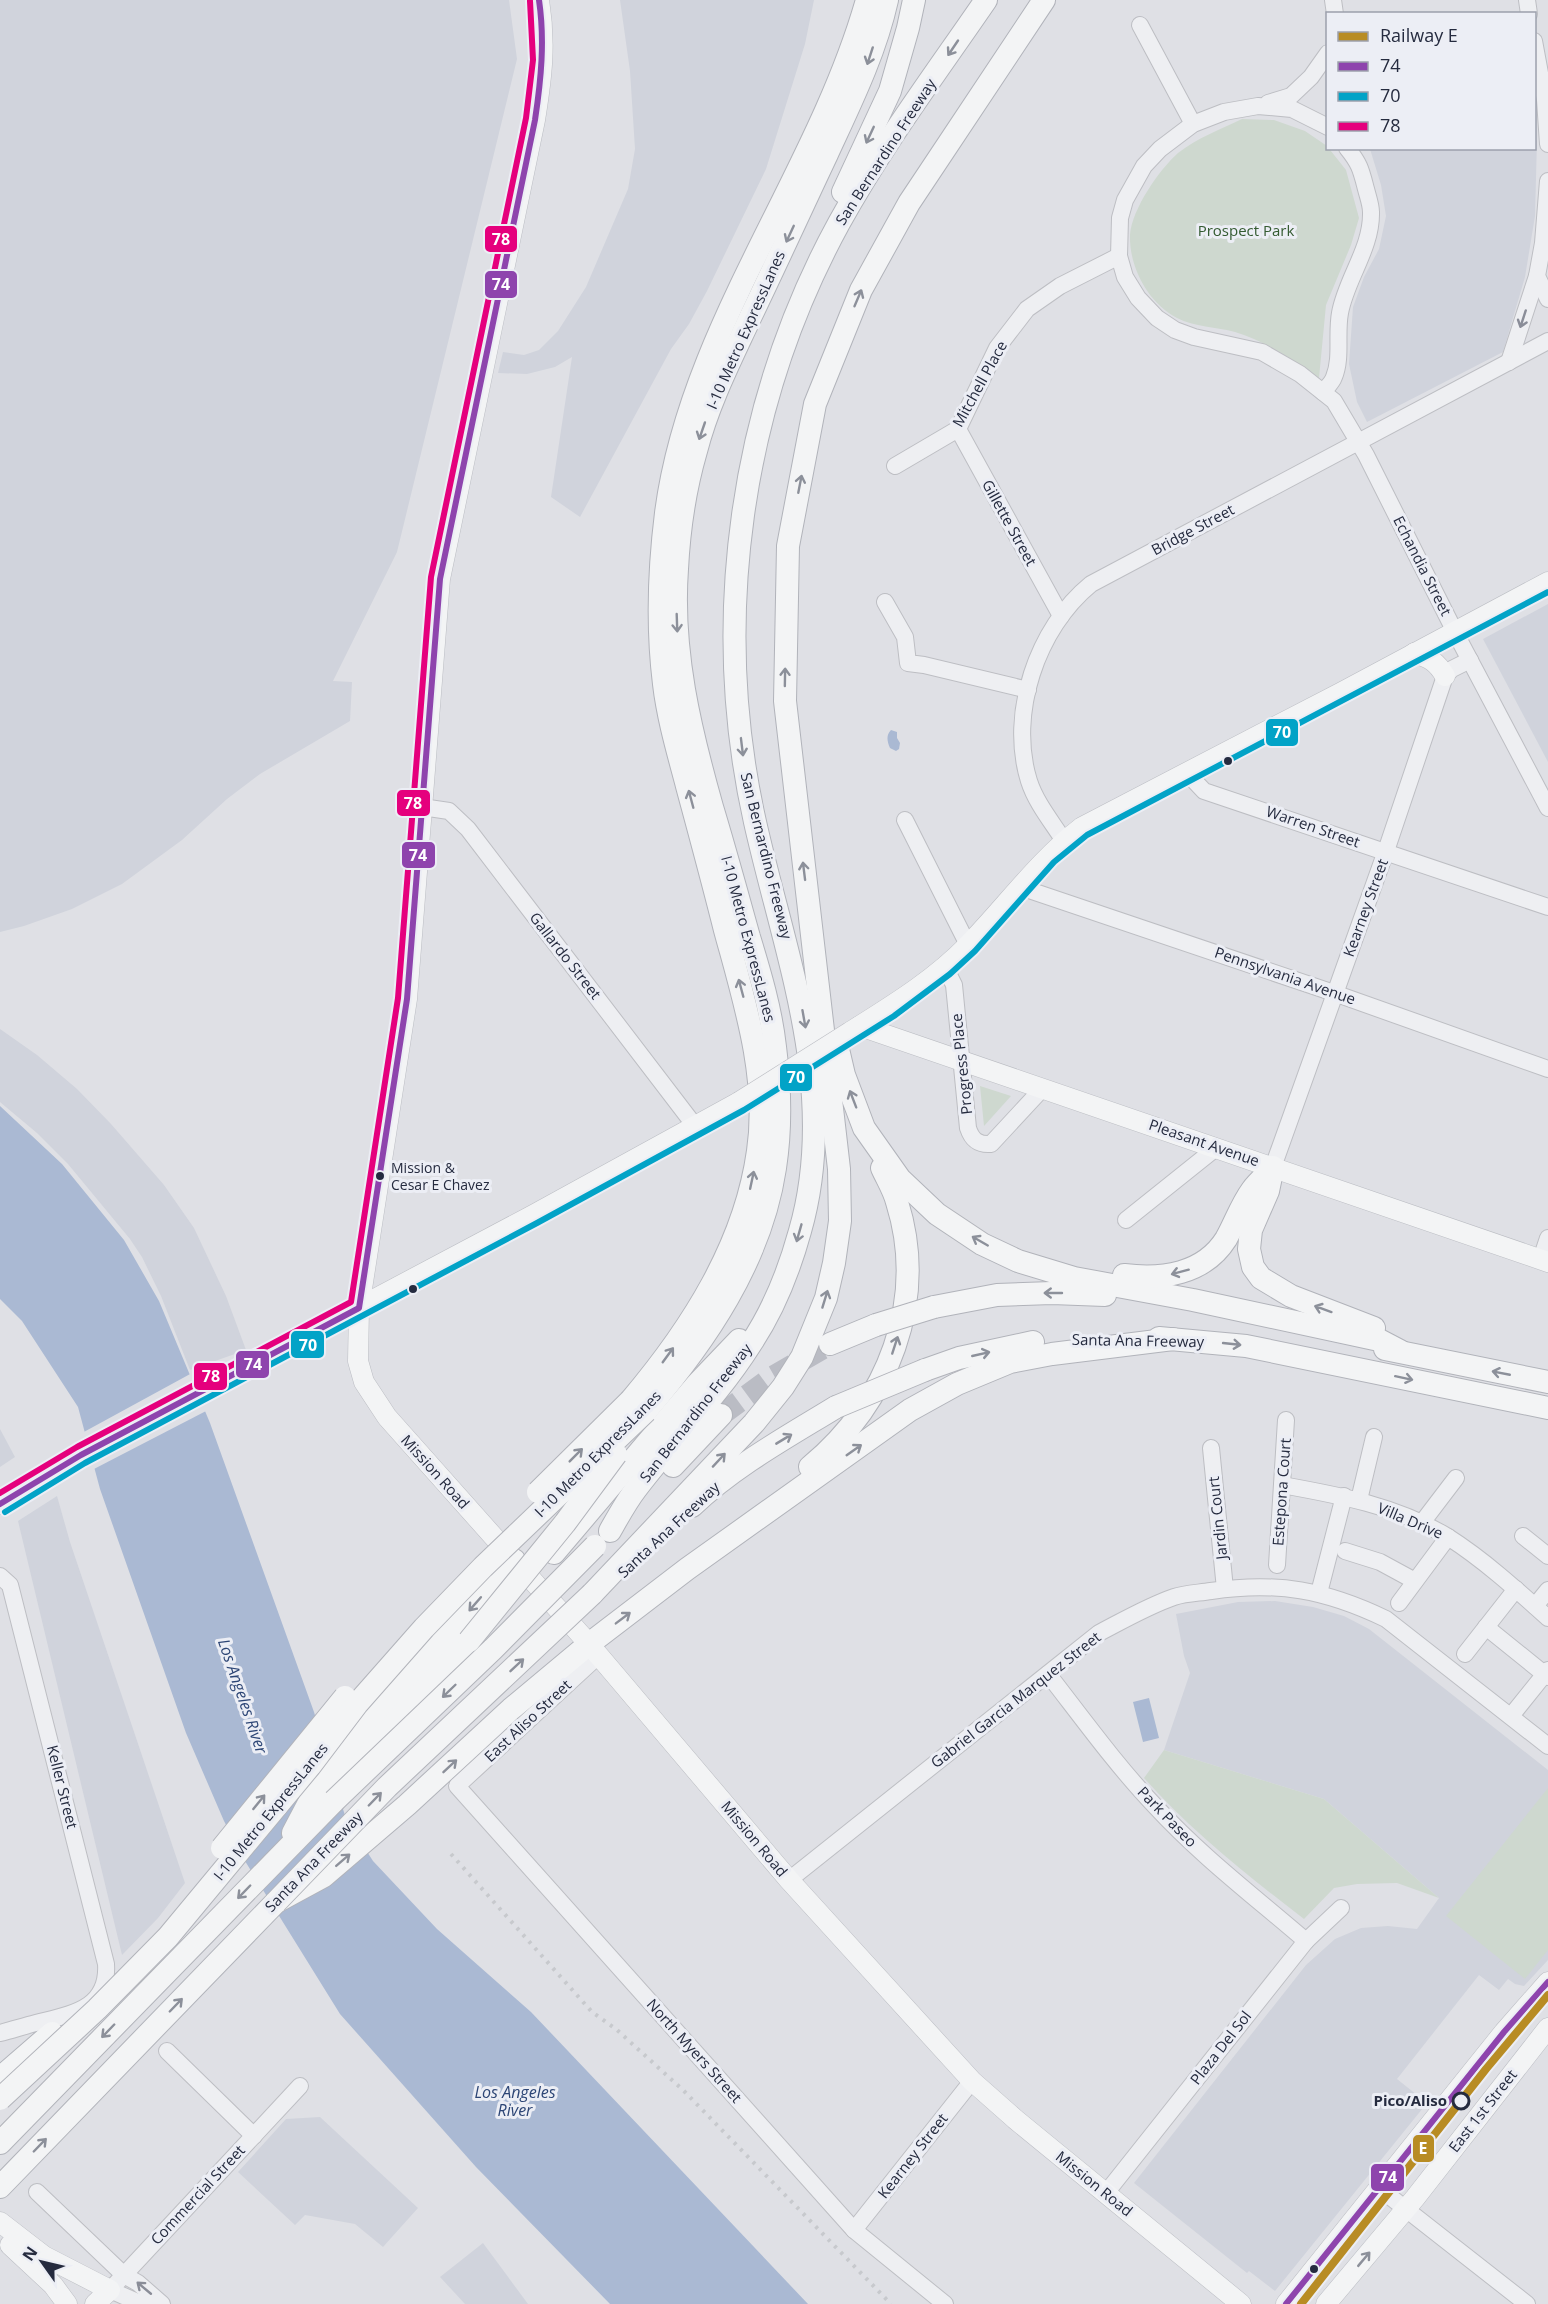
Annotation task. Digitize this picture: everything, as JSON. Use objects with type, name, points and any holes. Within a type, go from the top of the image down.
[{"type":"highway","name":"I-10 Metro ExpressLanes","points":[[0,2099],[112,1995],[168,1937],[310,1766],[357,1704],[424,1628],[638,1405],[707,1294],[725,1260],[750,1189],[758,1150],[761,1111],[756,1064],[744,999],[674,737],[664,686],[659,629],[660,569],[667,510],[678,451],[694,396],[714,345],[837,90],[854,46],[867,0]]},
{"type":"highway","name":"I-10 Metro ExpressLanes","points":[[0,2078],[134,1954],[324,1722],[462,1566],[693,1352],[714,1323],[734,1288],[760,1228],[775,1170],[778,1141],[779,1108],[775,1047],[766,994],[692,735],[682,686],[676,615],[676,572],[682,510],[696,449],[717,389],[862,78],[887,0]]},
{"type":"highway","points":[[734,647],[729,620],[728,557],[736,479],[747,417],[765,359],[786,307],[890,92],[914,0]]},
{"type":"highway","name":"San Bernardino Freeway","points":[[602,1539],[633,1492],[715,1393],[751,1344],[779,1290],[792,1258],[808,1198],[812,1166],[813,1094],[803,1016],[744,768],[735,688],[737,567],[747,488],[765,409],[789,333],[821,259],[854,198],[986,0]]},
{"type":"highway","name":"San Bernardino Freeway","points":[[811,929],[785,701],[788,546],[815,404],[861,291],[909,203],[1044,0]]},
{"type":"highway","points":[[276,1902],[324,1876],[407,1805],[511,1709],[594,1650],[687,1569],[827,1453],[866,1405],[894,1350],[907,1307],[906,1242],[897,1201],[864,1128],[844,1075],[811,929]]},
{"type":"highway","points":[[592,1594],[754,1423],[783,1387],[802,1357],[826,1298],[840,1221],[839,1169],[811,929]]},
{"type":"highway","points":[[864,1128],[900,1179],[936,1214],[982,1244],[1018,1260],[1074,1278],[1193,1300],[1379,1340],[1400,1351]]},
{"type":"highway","points":[[1018,1260],[1137,1277],[1154,1277],[1187,1271],[1203,1263],[1219,1248],[1251,1191],[1273,1167]]},
{"type":"highway","points":[[1273,1167],[1268,1191],[1248,1239],[1253,1266],[1261,1278],[1291,1296],[1432,1348],[1454,1364]]},
{"type":"highway","points":[[532,1580],[697,1384],[732,1350],[754,1320],[792,1258]]},
{"type":"highway","name":"Santa Ana Freeway","points":[[830,1344],[934,1307],[998,1295],[1052,1293],[1109,1295],[1548,1382]]},
{"type":"highway","name":"Santa Ana Freeway","points":[[0,2187],[387,1786],[592,1594],[613,1582],[704,1495],[762,1452],[836,1407],[959,1358],[1028,1343],[1087,1337],[1173,1339],[1246,1346],[1548,1408]]},
{"type":"highway","points":[[687,1569],[910,1410],[957,1384],[1010,1362],[1052,1354],[1173,1339]]},
{"type":"highway","points":[[1501,1399],[1548,1419]]},
{"type":"highway","points":[[334,1801],[384,1734],[469,1641],[565,1523],[638,1405]]},
{"type":"highway","name":"Santa Ana Freeway","points":[[0,2143],[285,1850],[485,1657],[721,1414]]},
{"type":"highway","points":[[285,1850],[312,1797],[375,1714],[514,1560]]},
{"type":"highway","points":[[0,2131],[22,2119]]},
{"type":"main road","name":"Mission Road","points":[[539,0],[544,31],[543,72],[536,120],[440,579],[407,999],[359,1308],[358,1361],[364,1382],[387,1417],[594,1650],[789,1880],[972,2081],[1241,2304]]},
{"type":"main road","points":[[0,1504],[81,1455],[359,1308],[739,1102],[889,1008],[945,967],[968,945],[1048,855],[1082,826],[1548,582]]},
{"type":"main road","points":[[1414,653],[1432,659],[1440,666],[1445,676]]},
{"type":"main road","name":"Pleasant Avenue","points":[[855,1029],[962,1060],[1544,1261]]},
{"type":"main road","points":[[1286,2304],[1379,2188],[1544,1993]]},
{"type":"main road","name":"East 1st Street","points":[[1326,2304],[1405,2209],[1548,2028]]},
{"type":"main road","points":[[1,2223],[44,2256],[110,2290]]},
{"type":"main road","points":[[1,2223],[4,2240],[53,2285],[67,2304]]},
{"type":"main road","name":"Commercial Street","points":[[95,2304],[110,2290]]},
{"type":"street","points":[[1140,26],[1193,124]]},
{"type":"street","points":[[1536,52],[1545,100],[1548,144]]},
{"type":"street","points":[[1258,106],[1291,96],[1311,77],[1326,56]]},
{"type":"street","name":"Echandia Street","points":[[1326,126],[1292,109],[1258,106],[1224,112],[1193,124],[1160,149],[1144,166],[1125,200],[1120,218],[1119,256],[1125,277],[1137,298],[1157,318],[1175,330],[1194,337],[1262,352],[1300,374],[1334,401],[1358,441],[1548,808]]},
{"type":"street","points":[[1323,392],[1334,378],[1338,359],[1337,334],[1340,312],[1348,283],[1363,251],[1370,228],[1371,210],[1358,155]]},
{"type":"street","points":[[1509,362],[1537,276],[1543,243],[1548,181]]},
{"type":"street","name":"Mitchell Place","points":[[895,466],[958,429],[997,348],[1027,309],[1060,286],[1119,256]]},
{"type":"street","points":[[1537,276],[1548,299]]},
{"type":"street","name":"Bridge Street","points":[[1064,841],[1036,799],[1029,780],[1025,762],[1023,721],[1028,690],[1043,647],[1060,616],[1078,594],[1091,584],[1548,341]]},
{"type":"street","name":"Gillette Street","points":[[958,429],[1060,616]]},
{"type":"street","points":[[885,602],[905,637],[908,663],[1028,690]]},
{"type":"street","points":[[1445,676],[1452,669],[1470,660]]},
{"type":"street","name":"Kearney Street","points":[[1273,1167],[1386,851],[1445,676]]},
{"type":"street","name":"Warren Street","points":[[1187,773],[1204,791],[1548,906]]},
{"type":"street","name":"Gallardo Street","points":[[422,807],[449,811],[468,829],[695,1126]]},
{"type":"street","points":[[905,820],[968,945]]},
{"type":"street","name":"Pennsylvania Avenue","points":[[1020,886],[1335,993],[1548,1069]]},
{"type":"street","name":"Progress Place","points":[[945,967],[954,985],[968,1128],[972,1138],[981,1145],[991,1144],[1042,1089]]},
{"type":"street","points":[[1126,1220],[1216,1148]]},
{"type":"street","points":[[1544,1261],[1548,1238]]},
{"type":"street","name":"Estepona Court","points":[[1277,1565],[1286,1420]]},
{"type":"street","points":[[1318,1593],[1374,1437]]},
{"type":"street","name":"Jardin Court","points":[[1211,1448],[1225,1589]]},
{"type":"street","points":[[1421,1524],[1456,1478]]},
{"type":"street","name":"Villa Drive","points":[[1282,1485],[1352,1498],[1421,1524],[1448,1537],[1516,1589],[1548,1618]]},
{"type":"street","points":[[1523,1536],[1548,1556]]},
{"type":"street","points":[[1399,1603],[1448,1537]]},
{"type":"street","points":[[1345,1551],[1380,1562],[1415,1581]]},
{"type":"street","name":"Keller Street","points":[[0,1576],[10,1585],[106,1964],[107,1977],[94,2001],[78,2012],[0,2033]]},
{"type":"street","name":"Gabriel Garcia Marquez Street","points":[[789,1880],[1099,1633],[1138,1612],[1176,1596],[1225,1589],[1277,1586],[1318,1593],[1358,1605],[1386,1619],[1548,1746]]},
{"type":"street","points":[[1464,1654],[1516,1589]]},
{"type":"street","points":[[1535,1606],[1548,1590]]},
{"type":"street","points":[[1486,1627],[1547,1674],[1511,1716]]},
{"type":"street","name":"East Aliso Street","points":[[457,1786],[594,1650]]},
{"type":"street","name":"Park Paseo","points":[[1048,1674],[1112,1757],[1155,1806],[1191,1843],[1306,1941]]},
{"type":"street","name":"North Myers Street","points":[[457,1786],[854,2230],[945,2304]]},
{"type":"street","name":"Plaza Del Sol","points":[[1106,2193],[1306,1941],[1341,1908]]},
{"type":"street","points":[[167,2051],[254,2136]]},
{"type":"street","name":"Kearney Street","points":[[854,2230],[972,2081]]},
{"type":"street","name":"Commercial Street","points":[[110,2290],[300,2086]]},
{"type":"street","points":[[1379,2188],[1527,2304]]},
{"type":"street","points":[[37,2192],[124,2275],[138,2283],[162,2304]]},
{"type":"street","points":[[110,2290],[142,2304]]},
{"type":"shaded area","points":[[0,0],[509,0],[517,59],[397,552],[333,681],[352,682],[350,721],[260,774],[227,799],[182,840],[122,884],[72,909],[0,932]]},
{"type":"shaded area","points":[[620,0],[814,0],[805,44],[766,169],[707,291],[689,324],[671,349],[580,517],[551,497],[572,357],[555,367],[527,374],[498,373],[503,352],[524,355],[539,350],[558,331],[586,287],[628,189],[635,149],[630,71]]},
{"type":"shaded area","points":[[1537,140],[1535,216],[1525,277],[1503,352],[1367,422],[1357,402],[1349,364],[1353,307],[1364,277],[1379,249],[1386,216],[1381,185],[1370,150],[1536,150]]},
{"type":"shaded area","points":[[1548,604],[1548,762],[1483,639]]},
{"type":"shaded area","points":[[0,1029],[37,1055],[77,1089],[164,1185],[194,1228],[226,1296],[246,1350],[190,1370],[161,1296],[142,1257],[130,1239],[68,1164],[37,1133],[0,1102]]},
{"type":"shaded area","points":[[0,1429],[15,1457],[0,1467]]},
{"type":"shaded area","points":[[57,1496],[70,1542],[185,1883],[158,1918],[122,1955],[18,1521]]},
{"type":"shaded area","points":[[1275,1601],[1313,1607],[1344,1616],[1369,1629],[1548,1770],[1548,1960],[1524,1986],[1508,1979],[1499,1990],[1479,1975],[1397,2079],[1427,2103],[1275,2291],[1249,2271],[1247,2273],[1134,2183],[1306,1965],[1335,1939],[1361,1928],[1388,1926],[1417,1929],[1439,1898],[1324,1799],[1164,1750],[1190,1673],[1184,1656],[1176,1614],[1238,1602]]},
{"type":"shaded area","points":[[320,2117],[418,2208],[383,2247],[355,2224],[305,2215],[295,2225],[238,2172],[286,2119]]},
{"type":"shaded area","points":[[483,2243],[528,2304],[465,2304],[440,2277]]},
{"type":"green space","name":"Prospect Park","points":[[1242,119],[1274,120],[1305,131],[1326,145],[1326,150],[1330,150],[1346,170],[1359,218],[1351,245],[1326,305],[1319,378],[1257,340],[1235,332],[1177,318],[1157,303],[1142,283],[1133,259],[1130,235],[1141,202],[1163,169],[1178,153],[1209,134]]},
{"type":"green space","points":[[980,1086],[1011,1096],[984,1126]]},
{"type":"green space","points":[[1164,1750],[1324,1799],[1439,1898],[1397,1883],[1357,1884],[1334,1888],[1304,1919],[1201,1835],[1144,1778]]},
{"type":"green space","points":[[1548,1788],[1548,1950],[1525,1979],[1446,1916]]},
{"type":"water","points":[[891,730],[897,732],[900,743],[896,751],[890,748],[888,743]]},
{"type":"water","name":"Los Angeles River","points":[[0,1106],[62,1164],[124,1240],[159,1301],[210,1423],[314,1712],[346,1819],[373,1861],[437,1929],[531,2012],[808,2304],[610,2304],[476,2167],[340,2014],[245,1861],[224,1821],[186,1733],[100,1489],[78,1407],[22,1321],[0,1299]]},
{"type":"water","points":[[1149,1698],[1159,1738],[1143,1742],[1133,1702]]},
{"type":"pier","points":[[192,1373],[208,1410],[92,1470],[82,1433]]},
{"type":"tunnel","points":[[721,1415],[771,1378],[830,1344]]},
{"type":"railway","points":[[451,1854],[592,2012],[617,2030],[684,2091],[891,2304]]},
{"type":"rail line","name":"E","points":[[1301,2304],[1486,2069],[1548,1995]]},
{"type":"transit line","name":"74","points":[[0,1504],[81,1455],[359,1308],[407,999],[440,579],[535,120],[542,60],[539,0]]},
{"type":"transit line","name":"78","points":[[0,1493],[77,1447],[351,1302],[398,998],[431,577],[526,118],[533,60],[530,1]]},
{"type":"transit line","name":"70","points":[[5,1512],[85,1463],[537,1223],[744,1110],[894,1016],[950,974],[975,951],[1054,862],[1087,835],[1548,592]]},
{"type":"transit line","name":"74","points":[[1286,2304],[1504,2032],[1548,1982]]},
{"type":"place","name":"Mission & Cesar E Chavez","points":[[380,1176]]},
{"type":"place","name":"Pico/Aliso","points":[[1461,2101]]}]
